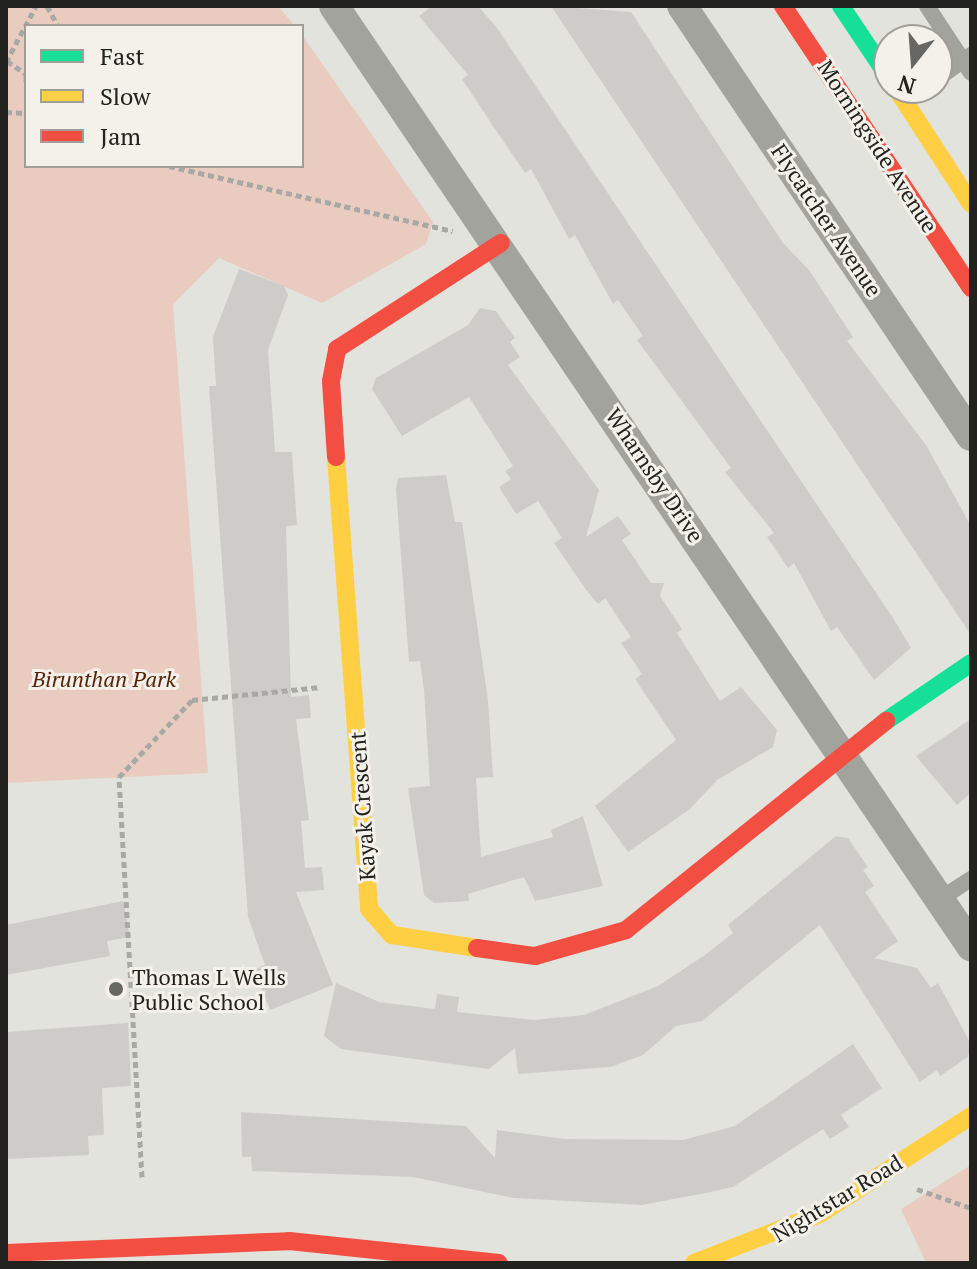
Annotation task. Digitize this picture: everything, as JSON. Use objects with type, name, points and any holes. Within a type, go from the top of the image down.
[{"type":"street","name":"Wharnsby Drive","points":[[334,6],[501,243],[971,946]]},
{"type":"street","name":"Flycatcher Avenue","points":[[682,6],[971,436]]},
{"type":"street","name":"Morningside Avenue","points":[[783,6],[971,288]]},
{"type":"street","name":"Morningside Avenue","points":[[841,6],[873,54]]},
{"type":"street","points":[[907,104],[971,204]]},
{"type":"street","name":"Kayak Crescent","points":[[501,243],[337,349],[331,381],[369,909],[392,935],[535,956],[626,930],[843,757]]},
{"type":"street","points":[[843,757],[971,663]]},
{"type":"street","name":"Nightstar Road","points":[[694,1263],[762,1242],[971,1116]]},
{"type":"street","points":[[6,1253],[170,1255],[289,1241],[499,1263]]},
{"type":"lane","points":[[927,6],[968,63]]},
{"type":"lane","points":[[867,129],[892,104]]},
{"type":"lane","points":[[940,899],[971,879]]},
{"type":"path","points":[[26,24],[36,6]]},
{"type":"path","points":[[47,6],[57,24]]},
{"type":"path","points":[[24,28],[6,61],[24,74]]},
{"type":"path","points":[[178,168],[501,243]]},
{"type":"path","points":[[142,1177],[119,777],[192,700],[353,684]]},
{"type":"path","points":[[897,1163],[921,1195],[971,1208]]},
{"type":"green space","name":"Birunthan Park","points":[[6,6],[278,6],[293,24],[24,24],[24,168],[304,168],[304,38],[433,222],[426,244],[322,303],[219,258],[173,304],[208,773],[6,783]]},
{"type":"green space","points":[[971,1165],[971,1263],[926,1263],[901,1209]]},
{"type":"building","points":[[432,6],[478,6],[497,28],[893,618],[911,648],[874,680],[837,627],[831,631],[794,563],[788,568],[767,537],[774,533],[725,472],[731,468],[637,340],[643,336],[618,300],[613,304],[575,235],[569,239],[531,169],[525,173],[495,129],[462,79],[468,75],[419,16]]},
{"type":"building","points":[[551,6],[631,12],[783,243],[809,270],[853,337],[847,341],[926,445],[971,526],[971,635]]},
{"type":"building","points":[[239,269],[284,286],[288,295],[268,350],[275,452],[292,452],[297,525],[286,526],[291,697],[309,695],[311,718],[296,719],[309,820],[301,821],[305,868],[322,867],[324,890],[296,892],[333,985],[270,1010],[254,970],[265,965],[248,917],[209,386],[216,386],[213,337]]},
{"type":"building","points":[[480,308],[496,311],[515,338],[510,342],[520,357],[508,365],[599,490],[586,537],[618,516],[631,534],[622,540],[651,583],[664,583],[660,596],[682,629],[677,633],[720,701],[741,687],[777,730],[773,747],[717,780],[690,809],[628,852],[595,806],[676,740],[635,679],[642,674],[621,643],[631,637],[605,598],[598,604],[587,591],[554,543],[562,538],[538,501],[516,514],[499,487],[511,479],[505,471],[513,466],[469,397],[402,436],[372,389],[376,378],[468,325]]},
{"type":"building","points":[[446,475],[455,522],[462,522],[488,700],[493,777],[476,778],[481,857],[553,837],[551,830],[583,816],[603,886],[535,901],[524,877],[468,894],[469,901],[434,903],[424,895],[408,788],[430,786],[424,690],[420,661],[409,662],[396,489],[398,478]]},
{"type":"building","points":[[971,719],[971,793],[957,805],[916,756]]},
{"type":"building","points":[[836,836],[848,838],[868,867],[863,870],[874,886],[865,892],[898,941],[874,958],[917,968],[931,988],[938,983],[971,1044],[968,1057],[940,1076],[937,1070],[920,1082],[820,925],[702,1021],[676,1026],[643,1055],[610,1067],[518,1074],[515,1048],[489,1069],[341,1049],[324,1036],[336,983],[379,1002],[435,1009],[437,994],[459,997],[457,1012],[534,1020],[584,1015],[658,986],[705,955],[733,933],[728,925]]},
{"type":"building","points":[[123,901],[130,937],[107,941],[110,956],[6,975],[6,925]]},
{"type":"building","points":[[128,1023],[131,1086],[102,1088],[104,1135],[88,1136],[89,1155],[6,1159],[6,1032]]},
{"type":"building","points":[[853,1044],[882,1088],[841,1115],[849,1127],[830,1139],[823,1129],[733,1187],[642,1205],[513,1198],[413,1177],[252,1171],[251,1157],[242,1157],[241,1112],[466,1126],[495,1158],[497,1130],[565,1139],[683,1140],[735,1126]]},
{"type":"traffic: fast","points":[[841,6],[873,54]]},
{"type":"traffic: fast","points":[[886,721],[971,663]]},
{"type":"traffic: slow","points":[[906,104],[971,204]]},
{"type":"traffic: slow","points":[[336,457],[369,909],[392,935],[477,948]]},
{"type":"traffic: slow","points":[[694,1263],[820,1214],[971,1116]]},
{"type":"traffic: jam","points":[[783,6],[971,288]]},
{"type":"traffic: jam","points":[[336,457],[331,381],[337,349],[501,243]]},
{"type":"traffic: jam","points":[[477,948],[535,956],[626,930],[886,721]]},
{"type":"traffic: jam","points":[[6,1253],[289,1241],[499,1263]]},
{"type":"place","name":"Thomas L Wells Public School","points":[[116,989]]}]
